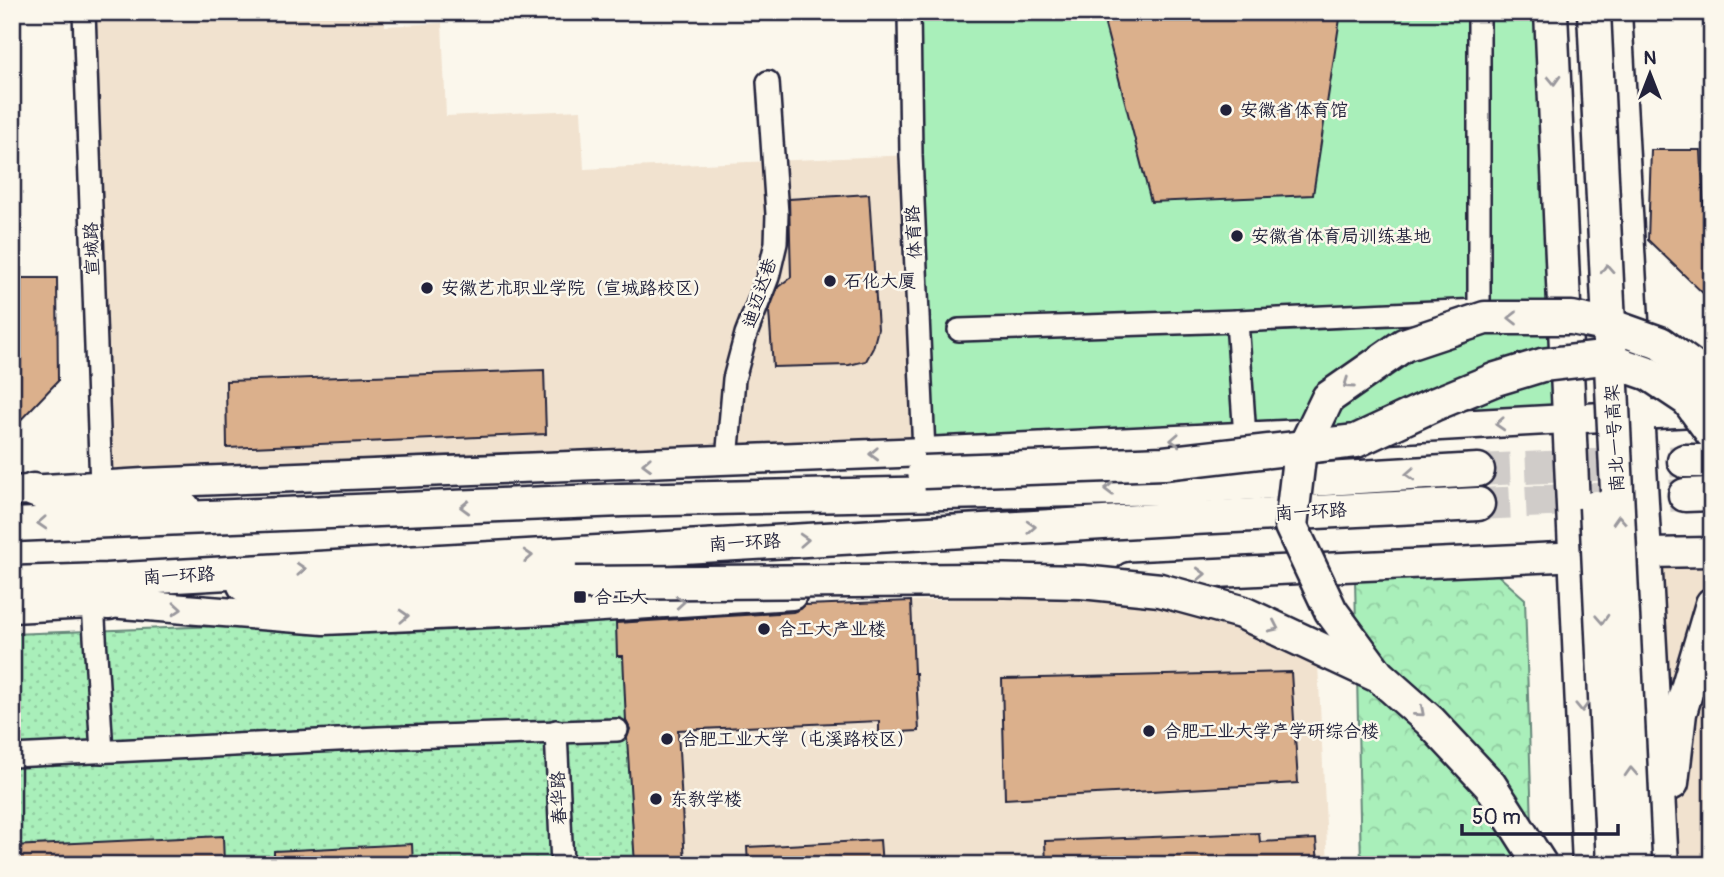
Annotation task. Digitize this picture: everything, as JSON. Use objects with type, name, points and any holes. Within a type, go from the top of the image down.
[{"type":"highway","points":[[1551,12],[1589,865]]},
{"type":"highway","name":"南北一号高架","points":[[1573,12],[1613,865]]},
{"type":"highway","name":"南北一号高架","points":[[1594,12],[1635,865]]},
{"type":"highway","points":[[1615,12],[1661,865]]},
{"type":"highway","points":[[1541,865],[1490,785],[1430,721],[1378,675],[1331,611],[1291,526],[1299,458],[1328,398],[1404,345],[1486,318],[1572,318],[1615,327],[1660,343],[1712,381]]},
{"type":"highway","points":[[622,500],[684,480],[924,462],[1164,463],[1356,441],[1496,379],[1542,365],[1603,358],[1649,374],[1688,400],[1712,433]]},
{"type":"highway","name":"南一环路","points":[[12,525],[622,500],[1171,488],[1478,470]]},
{"type":"highway","points":[[101,486],[215,516]]},
{"type":"highway","points":[[22,491],[111,520]]},
{"type":"highway","name":"南一环路","points":[[12,583],[1173,519],[1478,505]]},
{"type":"highway","points":[[177,576],[299,594],[390,594],[576,583],[982,580],[1082,582],[1160,590],[1241,612],[1378,675]]},
{"type":"highway","points":[[12,593],[101,604]]},
{"type":"highway","points":[[1669,865],[1668,814],[1680,713],[1712,604]]},
{"type":"highway","points":[[1680,713],[1712,660]]},
{"type":"main road","points":[[22,491],[727,460],[924,462],[1245,437],[1712,411]]},
{"type":"main road","points":[[12,608],[101,604],[324,620],[571,609],[980,583],[1712,552]]},
{"type":"street","name":"宣城路","points":[[84,12],[101,486]]},
{"type":"street","name":"体育路","points":[[909,12],[911,155],[924,462]]},
{"type":"street","points":[[959,330],[1479,310],[1479,12]]},
{"type":"street","name":"迪迈达巷","points":[[727,460],[734,379],[746,334],[768,277],[776,243],[777,214],[768,82]]},
{"type":"street","points":[[1237,321],[1245,437]]},
{"type":"street","points":[[101,604],[102,752]]},
{"type":"street","points":[[12,756],[378,738],[617,730]]},
{"type":"street","name":"春华路","points":[[556,732],[562,865]]},
{"type":"shaded area","name":"安徽艺术职业学院（宣城路校区）","points":[[84,12],[384,12],[385,26],[442,23],[446,116],[581,110],[584,169],[911,155],[924,452],[101,486]]},
{"type":"shaded area","points":[[1712,552],[1712,865],[1662,865],[1645,553]]},
{"type":"shaded area","name":"合肥工业大学（屯溪路校区）","points":[[1211,588],[1318,664],[1328,865],[12,865],[12,634]]},
{"type":"green space","name":"安徽省体育局训练基地","points":[[909,12],[1551,12],[1568,419],[924,452]]},
{"type":"green space","points":[[1491,569],[1525,599],[1533,857],[1361,865],[1355,579]]},
{"type":"green space","points":[[627,610],[638,865],[12,865],[12,634]]},
{"type":"building","name":"安徽省体育馆","points":[[1109,12],[1341,12],[1313,195],[1151,202],[1105,25]]},
{"type":"building","points":[[1651,150],[1701,150],[1705,233],[1712,239],[1712,302],[1648,240]]},
{"type":"building","name":"石化大厦","points":[[869,194],[878,329],[866,361],[849,365],[773,367],[769,311],[778,287],[791,277],[789,199]]},
{"type":"building","points":[[16,278],[57,278],[58,381],[12,429],[12,335]]},
{"type":"building","points":[[544,370],[546,434],[227,448],[226,381]]},
{"type":"building","points":[[911,601],[919,731],[879,733],[879,721],[678,730],[685,865],[635,865],[627,738],[630,729],[626,721],[623,656],[617,656],[616,623],[793,612],[805,605]]},
{"type":"building","name":"合肥工业大学产学研综合楼","points":[[1291,672],[1298,783],[1005,799],[1002,679]]},
{"type":"building","points":[[1259,833],[1260,842],[1316,839],[1318,865],[1046,865],[1045,841]]},
{"type":"building","points":[[223,836],[224,865],[12,865],[12,846]]},
{"type":"building","points":[[880,840],[882,865],[748,865],[747,847]]},
{"type":"building","points":[[412,844],[413,865],[274,865],[274,851]]},
{"type":"tunnel","points":[[1478,470],[1684,461]]},
{"type":"tunnel","points":[[1478,504],[1685,495]]},
{"type":"place","name":"安徽省体育馆","points":[[1226,110]]},
{"type":"place","name":"安徽省体育局训练基地","points":[[1237,236]]},
{"type":"place","name":"石化大厦","points":[[830,281]]},
{"type":"place","name":"安徽艺术职业学院（宣城路校区）","points":[[427,288]]},
{"type":"place","name":"合工大","points":[[580,597]]},
{"type":"place","name":"合工大产业楼","points":[[764,629]]},
{"type":"place","name":"合肥工业大学产学研综合楼","points":[[1149,731]]},
{"type":"place","name":"合肥工业大学（屯溪路校区）","points":[[667,739]]},
{"type":"place","name":"东教学楼","points":[[656,799]]}]
